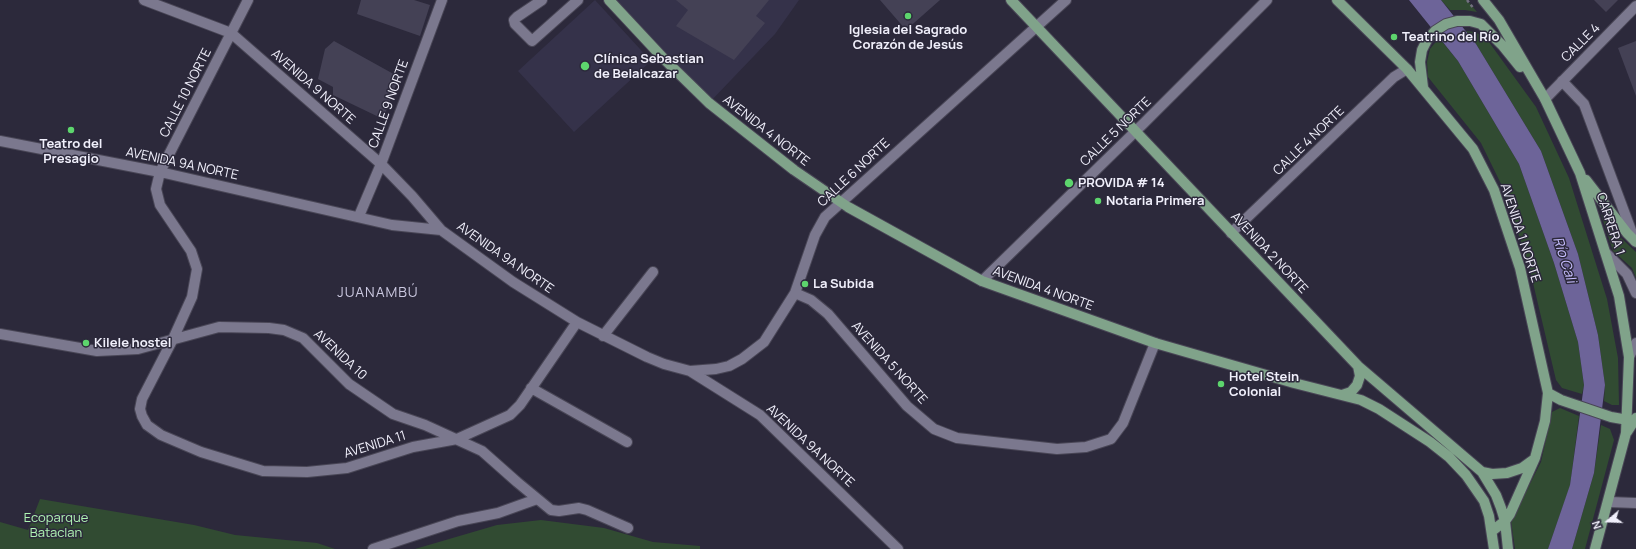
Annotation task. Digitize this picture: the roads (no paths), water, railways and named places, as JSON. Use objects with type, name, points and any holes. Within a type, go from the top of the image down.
[{"type":"main road","name":"AVENIDA 4 NORTE","points":[[609,0],[664,59],[709,103],[794,170],[840,202],[982,281],[1154,343],[1362,400],[1379,409],[1430,442],[1449,457],[1478,492],[1489,516],[1494,549]]},
{"type":"main road","name":"AVENIDA 2 NORTE","points":[[1011,0],[1358,366],[1482,472],[1496,495],[1505,521],[1508,549]]},
{"type":"main road","name":"AVENIDA 1 NORTE","points":[[1337,0],[1407,69],[1474,149],[1494,190],[1520,268],[1548,393],[1545,421],[1535,458],[1505,521]]},
{"type":"main road","name":"CARRERA 1","points":[[1483,0],[1499,20],[1544,99],[1580,173],[1619,296],[1629,357],[1632,419],[1626,433],[1609,502],[1595,549]]},
{"type":"main road","points":[[1492,0],[1544,99]]},
{"type":"main road","points":[[1423,87],[1420,74],[1420,62],[1422,50],[1427,40],[1446,24],[1457,21],[1470,21],[1481,24],[1503,46],[1544,99]]},
{"type":"main road","points":[[1580,173],[1635,242]]},
{"type":"main road","points":[[1342,395],[1351,392],[1357,385],[1360,376],[1358,366]]},
{"type":"main road","points":[[1548,393],[1561,400],[1611,417],[1632,419],[1636,413]]},
{"type":"main road","points":[[1482,472],[1492,474],[1507,473],[1522,468],[1535,458]]},
{"type":"main road","points":[[1492,531],[1505,521]]},
{"type":"street","name":"AVENIDA 9 NORTE","points":[[144,0],[231,33],[381,164],[412,196],[441,230]]},
{"type":"street","name":"CALLE 10 NORTE","points":[[142,416],[140,409],[142,399],[173,339],[192,297],[197,270],[191,251],[160,205],[156,189],[160,172],[248,0]]},
{"type":"street","name":"CALLE 9 NORTE","points":[[359,216],[381,164],[442,0]]},
{"type":"street","name":"CALLE 6 NORTE","points":[[690,371],[716,369],[729,366],[753,352],[764,342],[776,326],[795,292],[815,235],[825,217],[1066,0]]},
{"type":"street","name":"CALLE 5 NORTE","points":[[982,281],[1135,132],[1267,0]]},
{"type":"street","points":[[538,1],[514,20],[515,24],[532,41],[572,2]]},
{"type":"street","name":"CALLE 4","points":[[1544,99],[1636,6]]},
{"type":"street","name":"CALLE 4 NORTE","points":[[1231,233],[1394,77],[1407,69]]},
{"type":"street","points":[[1562,81],[1584,104],[1635,242]]},
{"type":"street","name":"AVENIDA 9A NORTE","points":[[0,141],[160,172],[359,216],[392,225],[441,230],[513,282],[577,322],[603,336],[664,364],[690,371],[760,415],[898,549]]},
{"type":"street","points":[[1606,254],[1627,274],[1636,293]]},
{"type":"street","points":[[603,336],[654,272]]},
{"type":"street","name":"AVENIDA 5 NORTE","points":[[795,292],[811,300],[828,314],[906,406],[934,428],[957,438],[1057,449],[1086,447],[1111,439],[1123,423],[1154,343]]},
{"type":"street","name":"AVENIDA 11","points":[[142,416],[147,425],[162,435],[201,452],[263,471],[308,472],[347,468],[413,447],[456,439],[510,415],[532,388],[577,322]]},
{"type":"street","name":"AVENIDA 10","points":[[0,334],[97,351],[138,349],[219,327],[270,328],[284,330],[303,338],[349,384],[393,414],[425,426],[482,451],[551,510],[559,511],[579,508],[628,528]]},
{"type":"street","points":[[1629,357],[1636,343]]},
{"type":"street","points":[[532,388],[628,442]]},
{"type":"street","points":[[373,549],[458,521],[498,513],[537,499]]},
{"type":"street","points":[[1609,502],[1636,504]]},
{"type":"water","name":"Río Cali","points":[[1409,0],[1441,0],[1476,44],[1541,151],[1578,254],[1598,335],[1605,385],[1594,473],[1572,549],[1548,549],[1570,485],[1584,385],[1578,342],[1554,263],[1519,164],[1458,61]]},
{"type":"place","name":"Iglesia del Sagrado Corazón de Jesús","points":[[908,16]]},
{"type":"place","name":"Teatrino del Río","points":[[1394,37]]},
{"type":"place","name":"Clínica Sebastian de Belalcazar","points":[[585,66]]},
{"type":"place","name":"Teatro del Presagio","points":[[71,130]]},
{"type":"place","name":"PROVIDA # 14","points":[[1069,183]]},
{"type":"place","name":"Notaria Primera","points":[[1098,201]]},
{"type":"place","name":"La Subida","points":[[805,284]]},
{"type":"place","name":"Kilele hostel","points":[[86,343]]},
{"type":"place","name":"Hotel Stein Colonial","points":[[1221,384]]},
{"type":"district","name":"JUANAMBÚ","points":[[378,293]]},
{"type":"park label","name":"Ecoparque Bataclan","points":[[56,526]]}]
